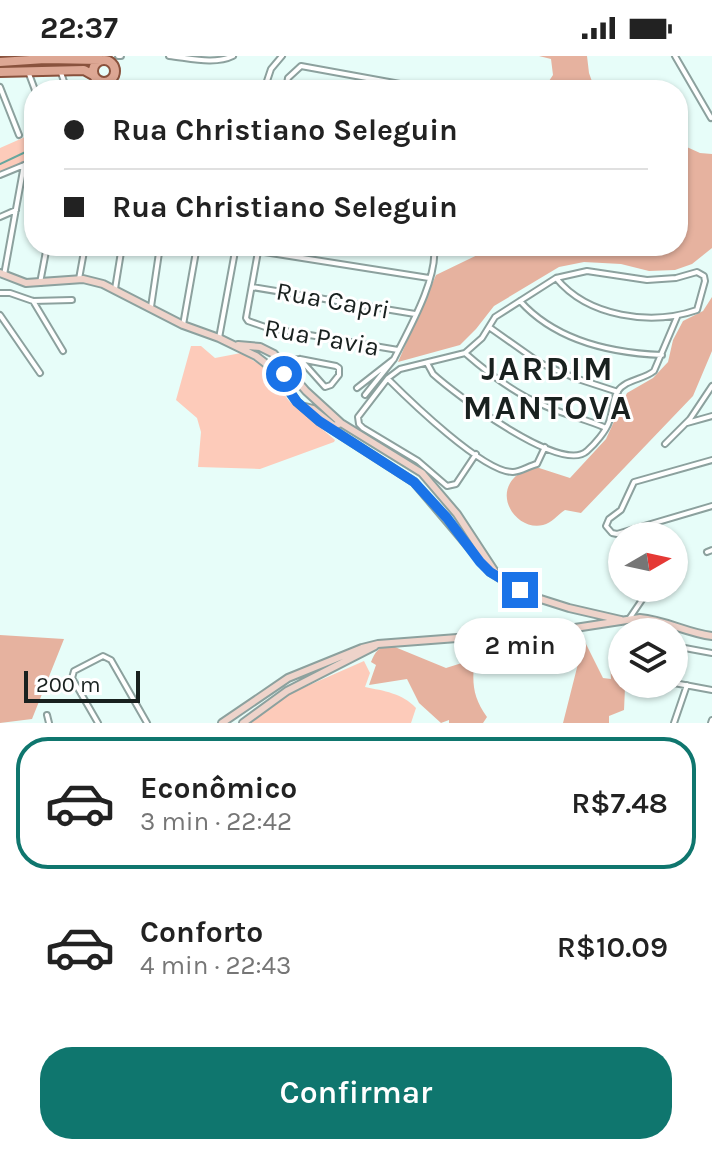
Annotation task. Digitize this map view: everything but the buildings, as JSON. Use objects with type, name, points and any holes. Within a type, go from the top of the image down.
[{"type":"main road","points":[[108,80],[114,74],[119,56]]},
{"type":"main road","points":[[0,62],[45,57],[106,59],[112,63],[114,74]]},
{"type":"main road","points":[[93,75],[95,64],[106,59]]},
{"type":"main road","points":[[0,72],[84,70],[97,80]]},
{"type":"main road","points":[[2,274],[26,283],[40,284],[92,280],[266,362],[301,406],[326,427],[405,474],[427,495],[480,562],[501,579],[528,595],[614,618]]},
{"type":"main road","points":[[234,345],[267,349],[281,360],[298,383]]},
{"type":"main road","points":[[280,378],[284,374],[298,383],[341,423],[409,464],[439,491],[501,579]]},
{"type":"main road","points":[[301,406],[313,409],[334,426],[341,423]]},
{"type":"main road","points":[[427,495],[439,491]]},
{"type":"main road","points":[[437,507],[452,516],[457,514]]},
{"type":"main road","points":[[587,613],[589,626]]},
{"type":"main road","points":[[222,723],[288,678],[362,648],[608,623]]},
{"type":"main road","points":[[688,632],[712,636]]},
{"type":"main road","points":[[243,723],[287,691],[378,644]]},
{"type":"street","points":[[169,56],[206,60],[233,56]]},
{"type":"street","points":[[267,80],[271,69],[282,56]]},
{"type":"street","points":[[675,56],[711,118]]},
{"type":"street","points":[[288,80],[301,66],[378,80]]},
{"type":"street","points":[[27,69],[31,80]]},
{"type":"street","points":[[60,69],[64,80]]},
{"type":"street","points":[[113,80],[114,74]]},
{"type":"street","points":[[0,87],[19,135]]},
{"type":"street","points":[[0,175],[24,165]]},
{"type":"street","points":[[2,274],[24,165]]},
{"type":"street","points":[[0,217],[16,210]]},
{"type":"street","points":[[40,284],[45,256]]},
{"type":"street","points":[[79,279],[83,256]]},
{"type":"street","points":[[115,289],[120,256]]},
{"type":"street","points":[[151,309],[159,256]]},
{"type":"street","points":[[183,325],[195,256]]},
{"type":"street","points":[[219,338],[234,256]]},
{"type":"street","points":[[251,287],[257,256]]},
{"type":"street","points":[[299,256],[429,278]]},
{"type":"street","points":[[365,395],[394,359],[415,314],[435,256]]},
{"type":"street","points":[[476,454],[456,484],[447,486],[418,461],[363,428],[358,417],[388,378],[400,369],[465,353],[495,317],[556,278],[587,271],[647,280],[676,278],[697,272],[704,276],[705,281],[700,308],[677,317],[636,316],[601,309],[576,297],[556,278]]},
{"type":"street","name":"Rua Capri","points":[[251,287],[415,314]]},
{"type":"street","name":"Rua Pavia","points":[[251,287],[248,321],[268,328],[398,350]]},
{"type":"street","points":[[0,293],[33,301],[72,300]]},
{"type":"street","points":[[33,301],[63,351]]},
{"type":"street","points":[[520,301],[553,328],[583,342],[612,351],[662,355]]},
{"type":"street","points":[[0,315],[40,373]]},
{"type":"street","points":[[427,362],[433,374],[492,421],[545,447],[570,455],[582,455],[606,428],[618,392],[625,384],[654,371],[677,317]]},
{"type":"street","points":[[489,327],[540,363],[618,392]]},
{"type":"street","points":[[465,353],[489,373],[543,406],[606,428]]},
{"type":"street","points":[[281,360],[300,359],[336,366],[340,371],[331,385],[325,387],[300,359]]},
{"type":"street","points":[[357,388],[394,359]]},
{"type":"street","points":[[309,370],[310,361]]},
{"type":"street","points":[[388,378],[459,444],[513,472],[537,464],[545,447]]},
{"type":"street","points":[[665,444],[685,424],[712,386]]},
{"type":"street","points":[[685,424],[712,416]]},
{"type":"street","points":[[712,460],[634,482],[621,510],[607,522],[607,530],[617,534],[712,506]]},
{"type":"street","points":[[627,618],[639,602]]},
{"type":"street","points":[[688,649],[712,653]]},
{"type":"street","points":[[98,723],[72,678],[74,671],[103,656],[111,660],[147,723]]},
{"type":"street","points":[[688,685],[712,690]]},
{"type":"street","points":[[674,723],[683,698]]},
{"type":"street","points":[[47,715],[49,723]]},
{"type":"shaded area","points":[[539,56],[587,56],[591,80],[550,80],[553,75],[551,59]]},
{"type":"shaded area","points":[[24,137],[24,164],[0,174],[0,148]]},
{"type":"shaded area","points":[[688,148],[712,154],[712,248],[692,264],[675,270],[649,271],[621,264],[584,262],[559,267],[494,306],[460,345],[398,362],[436,275],[475,256],[688,256]]},
{"type":"shaded area","points":[[712,297],[712,351],[693,396],[581,513],[565,510],[552,521],[534,526],[518,519],[508,504],[507,496],[513,479],[536,467],[570,478],[606,439],[627,393],[653,378],[668,362],[673,340],[683,321],[703,311]]},
{"type":"shaded area","points":[[191,346],[201,346],[215,358],[241,353],[264,367],[289,401],[334,442],[260,469],[198,467],[201,432],[197,418],[176,400]]},
{"type":"shaded area","points":[[0,635],[64,639],[32,719],[0,723]]},
{"type":"shaded area","points":[[584,640],[603,678],[608,679],[608,698],[625,698],[624,710],[609,716],[609,723],[563,723]]},
{"type":"shaded area","points":[[390,645],[446,668],[465,662],[474,664],[475,692],[487,717],[483,723],[449,723],[449,720],[441,723],[419,703],[407,679],[369,685],[376,665],[371,662],[374,655],[380,648]]},
{"type":"shaded area","points":[[364,661],[370,673],[365,687],[392,693],[411,703],[416,708],[411,723],[250,723],[289,694]]},
{"type":"waterway","points":[[0,164],[24,153]]},
{"type":"district","name":"JARDIM MANTOVA","points":[[548,388]]},
{"type":"route","points":[[284,374],[280,378],[309,413],[326,427],[405,474],[437,507],[480,562],[490,572],[520,590]]}]
